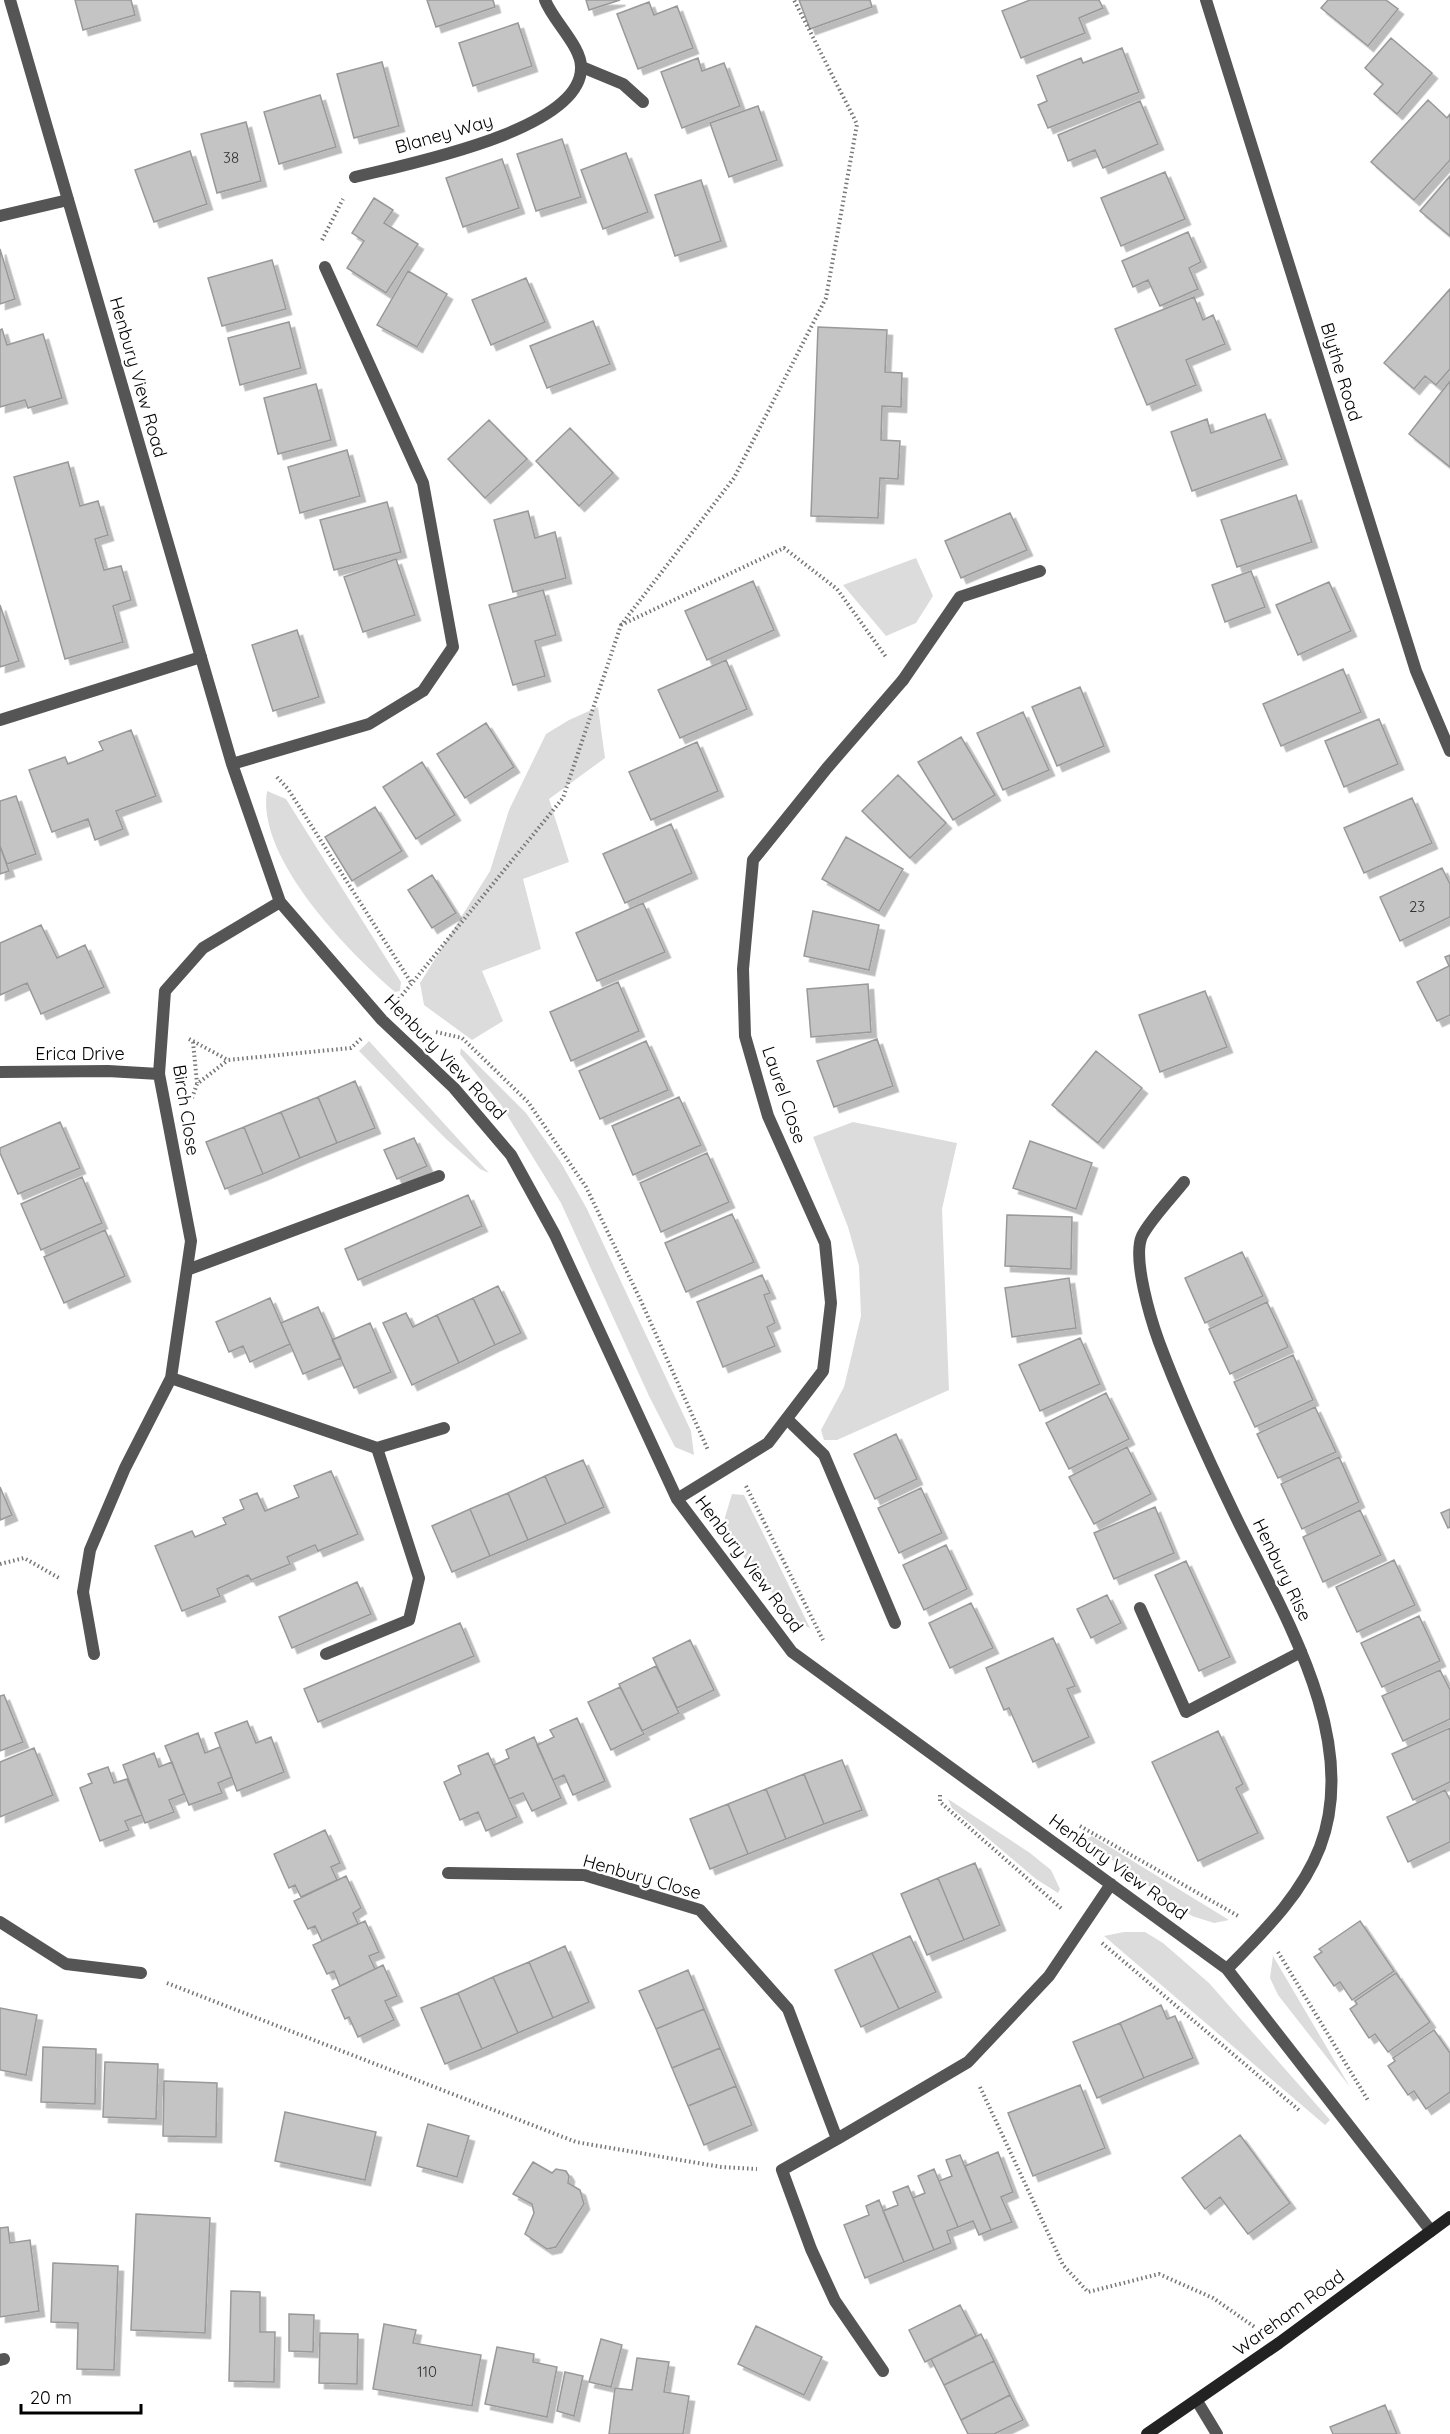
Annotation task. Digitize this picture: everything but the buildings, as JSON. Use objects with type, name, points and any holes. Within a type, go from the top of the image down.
[{"type":"street","name":"Henbury View Road","points":[[10,0],[232,764],[280,902],[382,1020],[454,1088],[511,1155],[555,1234],[677,1499],[792,1652],[1227,1969],[1431,2231]]},
{"type":"street","points":[[545,0],[576,50],[582,67],[623,84],[642,102]]},
{"type":"street","name":"Blythe Road","points":[[1206,0],[1416,671],[1450,751]]},
{"type":"street","name":"Blaney Way","points":[[355,177],[486,143],[537,120],[567,97],[579,81],[582,67]]},
{"type":"street","points":[[0,216],[68,200]]},
{"type":"street","points":[[232,764],[369,724],[423,691],[453,647],[423,483],[325,267]]},
{"type":"street","name":"Laurel Close","points":[[677,1499],[768,1443],[823,1371],[831,1303],[825,1243],[768,1116],[745,1036],[743,969],[753,860],[826,768],[903,681],[960,597],[1040,571]]},
{"type":"street","points":[[0,720],[201,657]]},
{"type":"street","name":"Birch Close","points":[[94,1654],[83,1592],[90,1550],[125,1468],[171,1378],[191,1242],[159,1074],[165,991],[203,948],[280,902]]},
{"type":"street","name":"Erica Drive","points":[[0,1072],[108,1071],[159,1074]]},
{"type":"street","points":[[187,1270],[440,1176]]},
{"type":"street","name":"Henbury Rise","points":[[1184,1182],[1141,1238],[1140,1271],[1150,1319],[1186,1412],[1301,1652],[1326,1730],[1332,1771],[1329,1813],[1320,1846],[1304,1880],[1280,1914],[1227,1969]]},
{"type":"street","points":[[171,1378],[377,1448],[444,1428]]},
{"type":"street","points":[[787,1419],[824,1455],[895,1623]]},
{"type":"street","points":[[326,1654],[410,1620],[419,1578],[377,1448]]},
{"type":"street","points":[[1140,1608],[1186,1712],[1301,1652]]},
{"type":"street","name":"Henbury Close","points":[[448,1873],[584,1875],[699,1910],[788,2009],[837,2139]]},
{"type":"street","points":[[883,2371],[835,2301],[812,2249],[782,2170],[968,2062],[1049,1976],[1111,1884]]},
{"type":"street","points":[[0,1922],[66,1964],[141,1973]]},
{"type":"street","name":"Wareham Road","points":[[1147,2434],[1279,2343],[1450,2217]]},
{"type":"street","points":[[1197,2401],[1217,2434]]},
{"type":"path","points":[[197,1084],[228,1060],[351,1048],[382,1020],[563,798],[621,625],[734,478],[826,298],[857,124],[794,0]]},
{"type":"path","points":[[325,267],[322,242],[355,177]]},
{"type":"path","points":[[621,625],[784,548],[837,590],[903,681]]},
{"type":"path","points":[[259,756],[288,789],[412,984]]},
{"type":"path","points":[[164,1018],[193,1042],[228,1060]]},
{"type":"path","points":[[428,1030],[462,1038],[528,1102],[586,1187],[640,1299],[718,1474]]},
{"type":"path","points":[[189,1106],[197,1084],[193,1042]]},
{"type":"path","points":[[734,1464],[828,1650],[831,1681]]},
{"type":"path","points":[[0,1564],[24,1558],[83,1592]]},
{"type":"path","points":[[937,1758],[940,1802],[1300,2111]]},
{"type":"path","points":[[141,1973],[576,2142],[721,2167],[782,2170]]},
{"type":"path","points":[[968,2062],[1063,2265],[1088,2292],[1159,2274],[1212,2298],[1279,2343]]},
{"type":"shaded area","points":[[916,558],[933,596],[916,623],[886,636],[843,585]]},
{"type":"shaded area","points":[[598,707],[605,758],[549,799],[569,862],[523,879],[541,949],[482,971],[503,1021],[472,1040],[424,1005],[420,983],[490,871],[509,810],[546,734],[569,720]]},
{"type":"shaded area","points":[[267,791],[286,799],[401,982],[400,991],[395,992],[354,953],[309,901],[290,873],[276,845],[267,817]]},
{"type":"shaded area","points":[[369,1041],[489,1173],[480,1169],[446,1139],[359,1051]]},
{"type":"shaded area","points":[[461,1048],[526,1113],[560,1161],[587,1209],[691,1431],[694,1455],[675,1447],[649,1396],[561,1203],[501,1105],[460,1054]]},
{"type":"shaded area","points":[[853,1122],[957,1143],[942,1209],[949,1390],[837,1440],[824,1440],[821,1430],[844,1387],[861,1316],[859,1266],[848,1227],[813,1137]]},
{"type":"shaded area","points":[[732,1494],[744,1495],[810,1628],[797,1622],[751,1567],[725,1531],[725,1517]]},
{"type":"shaded area","points":[[948,1799],[1030,1853],[1051,1870],[1060,1889],[1058,1893],[1036,1879],[952,1808]]},
{"type":"shaded area","points":[[1092,1836],[1229,1920],[1214,1923],[1192,1916],[1086,1839]]},
{"type":"shaded area","points":[[1124,1932],[1145,1932],[1163,1943],[1209,1983],[1330,2120],[1325,2125],[1104,1936]]},
{"type":"shaded area","points":[[1273,1956],[1350,2087],[1278,1995],[1270,1978]]}]
